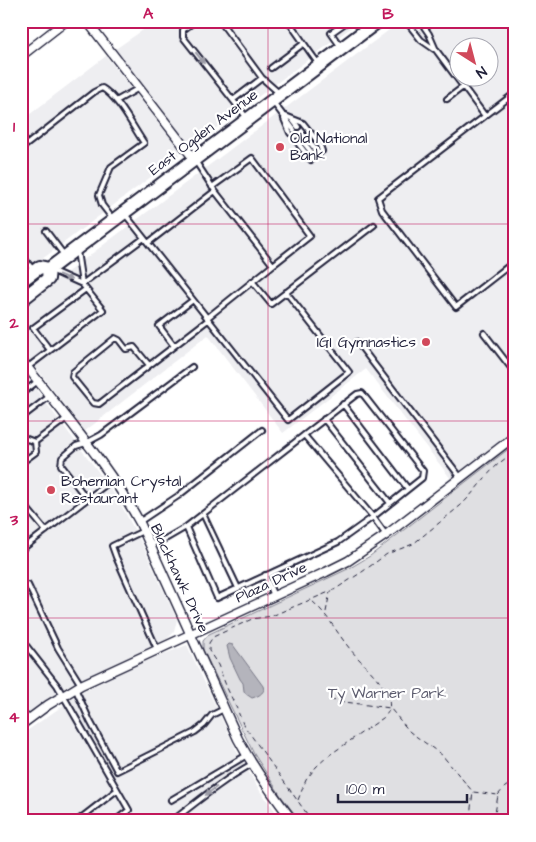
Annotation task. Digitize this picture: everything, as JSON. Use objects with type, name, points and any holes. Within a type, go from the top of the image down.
[{"type":"main road","name":"East Ogden Avenue","points":[[21,300],[48,279],[49,269],[378,21]]},
{"type":"main road","name":"East Ogden Avenue","points":[[34,271],[40,267],[49,269]]},
{"type":"main road","points":[[21,282],[34,271]]},
{"type":"street","points":[[21,56],[66,21]]},
{"type":"street","points":[[87,21],[194,159]]},
{"type":"street","name":"Blackhawk Drive","points":[[21,359],[121,490],[150,545],[224,709],[247,755],[273,795],[293,821]]},
{"type":"street","name":"Plaza Drive","points":[[21,725],[78,686],[348,561],[386,536],[515,436]]},
{"type":"lane","points":[[195,21],[183,30],[183,37],[248,119]]},
{"type":"lane","points":[[220,21],[276,97],[288,130],[292,132]]},
{"type":"lane","points":[[288,21],[319,65]]},
{"type":"lane","points":[[342,48],[331,33],[348,21]]},
{"type":"lane","points":[[406,21],[421,40],[436,50]]},
{"type":"lane","points":[[420,21],[430,34],[436,50],[448,66]]},
{"type":"lane","points":[[271,68],[303,44]]},
{"type":"lane","points":[[232,100],[262,78]]},
{"type":"lane","points":[[21,149],[102,88],[108,91],[144,143],[110,167],[99,195],[102,205],[119,216],[144,238],[288,420],[349,372],[286,292]]},
{"type":"lane","points":[[116,100],[139,88]]},
{"type":"lane","points":[[447,99],[461,88]]},
{"type":"lane","points":[[464,88],[485,116]]},
{"type":"lane","points":[[515,93],[378,198],[382,210],[456,307],[515,261]]},
{"type":"lane","points":[[282,115],[303,123],[319,144],[317,156]]},
{"type":"lane","points":[[292,118],[298,127]]},
{"type":"lane","points":[[305,136],[317,156]]},
{"type":"lane","points":[[299,141],[317,156]]},
{"type":"lane","points":[[148,243],[252,158],[310,236],[252,281],[208,319],[99,404],[93,404],[72,377],[73,372],[115,338],[126,349],[134,347],[149,365]]},
{"type":"lane","points":[[194,159],[214,189],[273,265]]},
{"type":"lane","points":[[252,281],[270,304],[374,225]]},
{"type":"lane","points":[[46,231],[66,256]]},
{"type":"lane","points":[[82,284],[144,238]]},
{"type":"lane","points":[[76,248],[82,284]]},
{"type":"lane","points":[[21,254],[34,271]]},
{"type":"lane","points":[[28,367],[103,310],[82,284],[49,269]]},
{"type":"lane","points":[[50,350],[33,328],[86,289]]},
{"type":"lane","points":[[174,346],[159,326],[193,300]]},
{"type":"lane","points":[[484,333],[515,373]]},
{"type":"lane","points":[[357,342],[461,478]]},
{"type":"lane","points":[[87,499],[61,465],[62,458],[76,446],[102,435],[192,367]]},
{"type":"lane","points":[[21,394],[38,381]]},
{"type":"lane","points":[[150,545],[186,527],[356,394],[362,393],[423,471],[422,478],[373,518],[338,542],[217,598],[186,527]]},
{"type":"lane","points":[[21,418],[50,396]]},
{"type":"lane","points":[[343,404],[408,489]]},
{"type":"lane","points":[[36,442],[67,418]]},
{"type":"lane","points":[[324,419],[390,503]]},
{"type":"lane","points":[[139,522],[178,496],[262,430]]},
{"type":"lane","points":[[304,434],[386,536]]},
{"type":"lane","points":[[21,443],[27,439],[36,442]]},
{"type":"lane","points":[[21,463],[36,452],[36,442]]},
{"type":"lane","points":[[21,550],[113,479]]},
{"type":"lane","points":[[21,501],[46,531]]},
{"type":"lane","points":[[202,514],[238,588]]},
{"type":"lane","points":[[143,532],[112,546],[157,649]]},
{"type":"lane","points":[[265,575],[274,596]]},
{"type":"lane","points":[[28,585],[78,686],[90,721],[117,771],[195,732],[204,725],[212,714],[224,709]]},
{"type":"lane","points":[[21,639],[57,685],[128,810],[115,821]]},
{"type":"lane","points":[[171,800],[247,755]]},
{"type":"lane","points":[[172,821],[213,789],[252,764]]},
{"type":"lane","points":[[77,821],[117,790]]},
{"type":"path","points":[[312,821],[243,724],[226,688],[218,665],[209,651],[210,640],[213,636],[252,619],[275,615],[331,591],[387,554],[413,544],[468,499],[494,468],[515,453]]},
{"type":"path","points":[[326,614],[331,591]]},
{"type":"path","points":[[298,801],[306,780],[316,766],[383,718],[390,708],[389,699],[382,686],[349,648],[326,614],[311,600]]},
{"type":"path","points":[[330,700],[390,708],[410,732],[442,755],[473,792],[498,795]]},
{"type":"path","points":[[473,792],[470,816],[494,821],[498,795],[505,787],[515,781]]},
{"type":"shaded area","points":[[156,21],[360,21],[193,144],[186,141],[114,50]]},
{"type":"shaded area","points":[[401,21],[515,21],[515,444],[458,488],[366,369],[283,433],[208,335],[85,431],[21,348],[21,307]]},
{"type":"shaded area","points":[[106,56],[179,149],[179,155],[21,275],[21,121]]},
{"type":"shaded area","points":[[21,370],[119,501],[142,544],[177,620],[174,632],[167,639],[67,686],[21,720]]},
{"type":"shaded area","points":[[229,644],[233,645],[263,686],[264,690],[259,695],[252,698],[244,691],[243,683],[230,658],[227,646]]},
{"type":"shaded area","points":[[187,645],[237,752],[260,791],[283,821],[21,821],[21,735],[81,693],[129,668]]},
{"type":"green space","name":"Ty Warner Park","points":[[515,444],[515,821],[300,821],[281,796],[254,754],[203,650],[203,641],[209,634],[350,568],[370,556]]},
{"type":"place","name":"Old National Bank","points":[[280,147]]},
{"type":"place","name":"IGI Gymnastics","points":[[426,342]]},
{"type":"place","name":"Bohemian Crystal Restaurant","points":[[51,490]]}]
